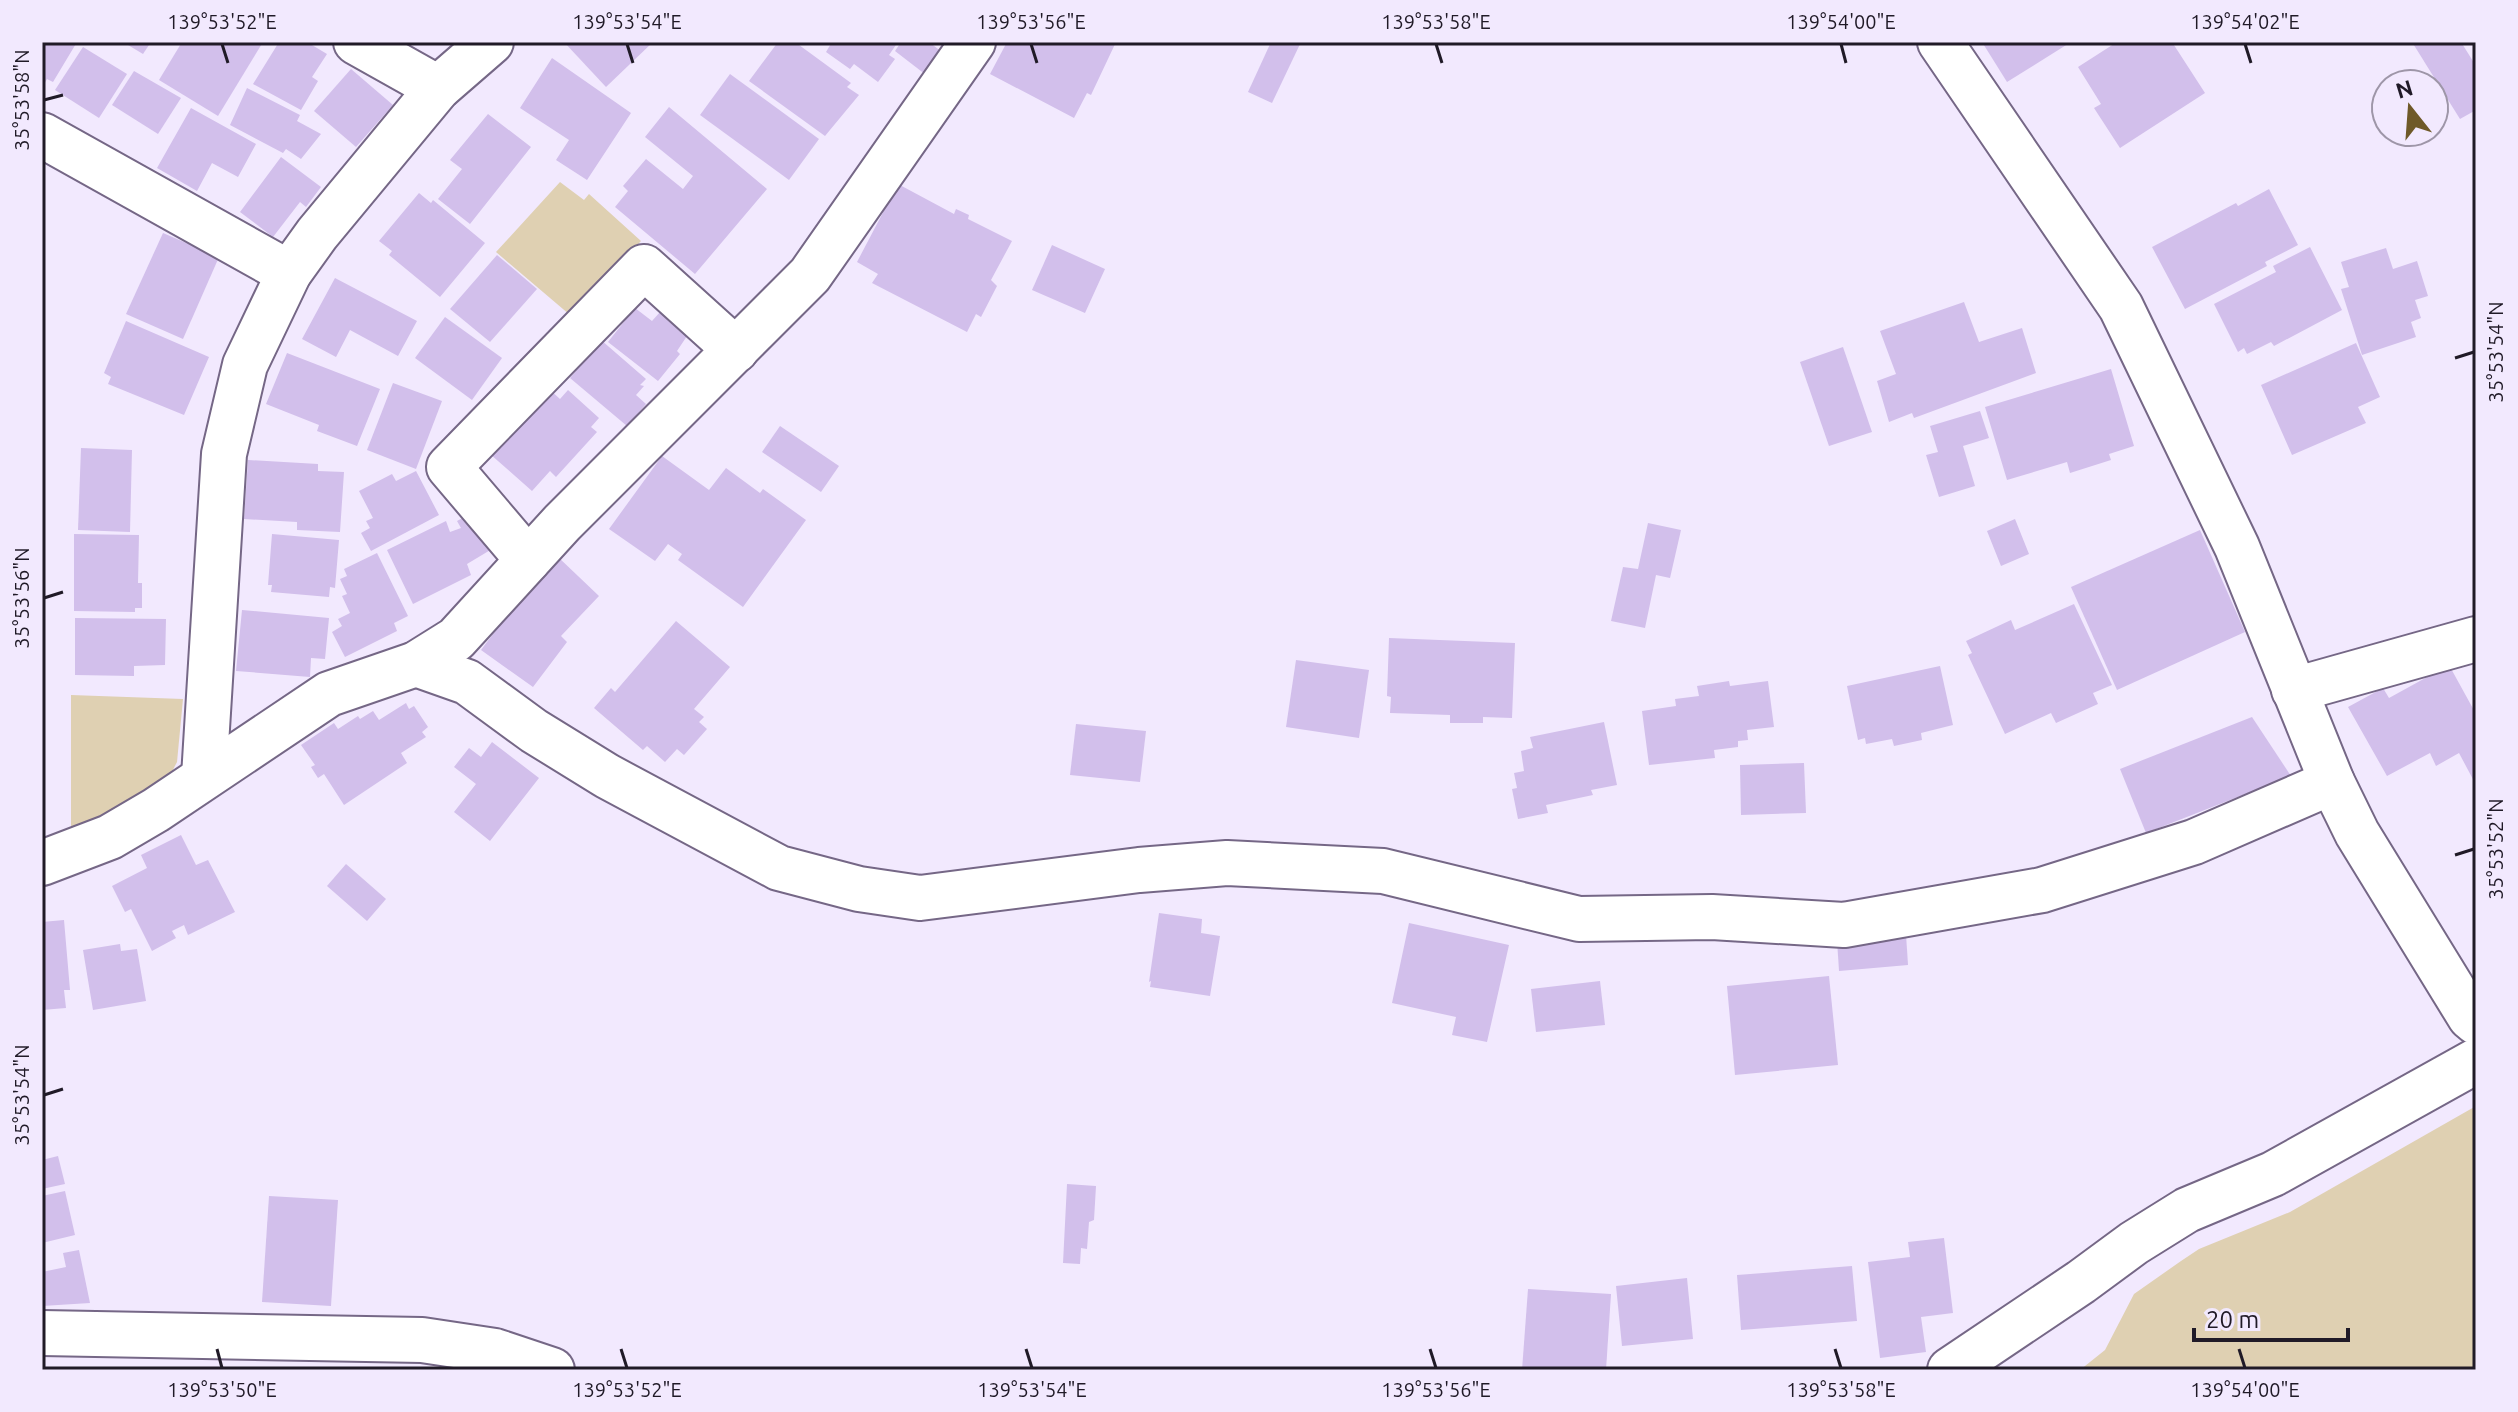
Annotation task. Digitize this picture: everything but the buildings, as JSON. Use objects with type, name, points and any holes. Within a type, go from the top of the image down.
[{"type":"street","points":[[356,42],[438,88]]},
{"type":"street","points":[[204,777],[224,454],[245,365],[289,273],[317,234],[438,88],[491,42]]},
{"type":"street","points":[[42,863],[110,837],[156,810],[329,694],[416,664],[456,639],[562,523],[810,275],[973,42]]},
{"type":"street","points":[[1940,42],[2121,307],[2237,547],[2332,782],[2357,833],[2470,1017],[2476,1022]]},
{"type":"street","points":[[42,135],[289,273]]},
{"type":"street","points":[[528,560],[449,467],[644,267],[736,350]]},
{"type":"street","points":[[2294,690],[2476,639]]},
{"type":"street","points":[[416,664],[467,682],[534,731],[607,776],[779,868],[859,889],[920,898],[1139,870],[1227,863],[1383,871],[1579,919],[1712,917],[1844,925],[2042,890],[2194,842],[2332,782]]},
{"type":"street","points":[[1950,1370],[2187,1210],[2273,1174],[2476,1061]]},
{"type":"street","points":[[42,1333],[422,1340],[495,1351],[552,1370]]},
{"type":"shaded area","points":[[560,182],[584,200],[589,194],[641,241],[570,315],[496,252]]},
{"type":"shaded area","points":[[71,695],[183,699],[177,762],[165,785],[71,836]]},
{"type":"shaded area","points":[[2476,1106],[2476,1370],[2080,1370],[2105,1350],[2134,1294],[2199,1249],[2290,1212]]}]
